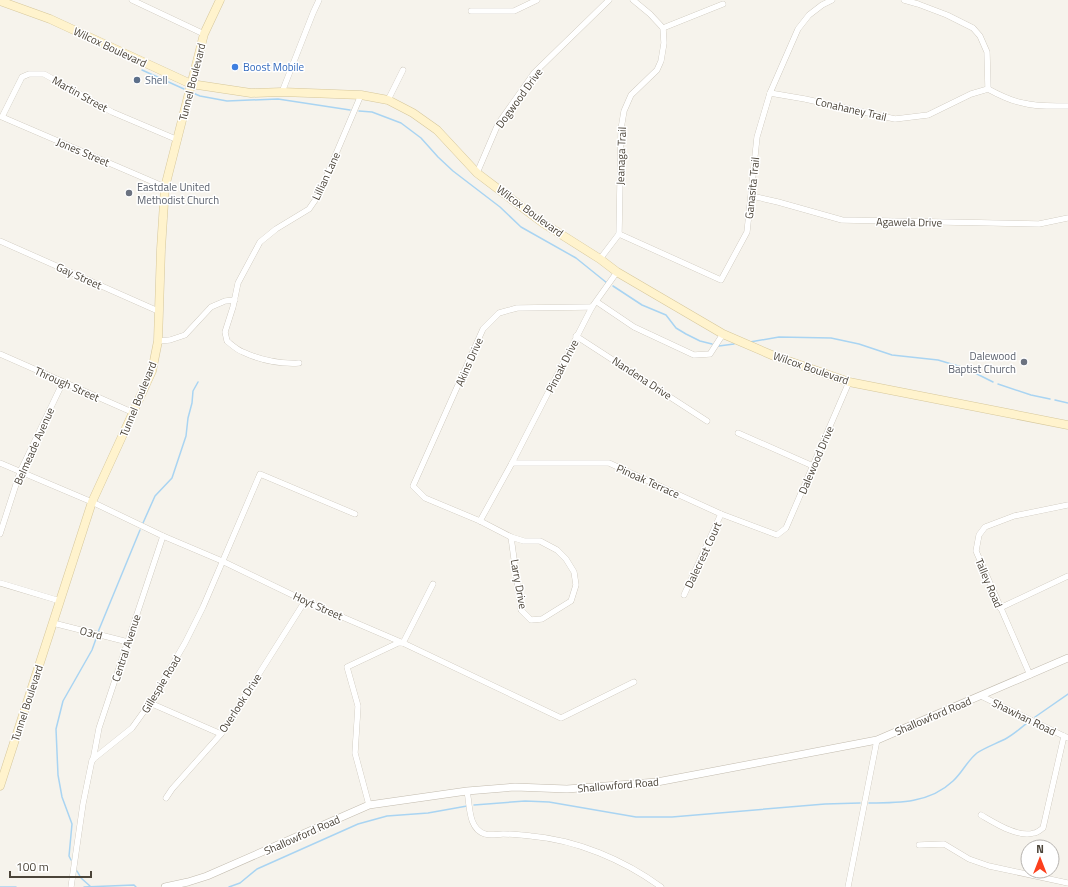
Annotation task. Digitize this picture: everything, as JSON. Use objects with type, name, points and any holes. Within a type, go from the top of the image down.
[{"type":"main road","name":"Tunnel Boulevard","points":[[0,786],[92,502],[134,413],[152,370],[158,341],[158,311],[165,187],[204,34],[220,0]]},
{"type":"main road","name":"Wilcox Boulevard","points":[[0,1],[50,19],[191,84],[251,93],[282,92],[361,95],[388,100],[413,113],[437,130],[477,172],[544,223],[600,259],[617,272],[723,334],[774,356],[849,382],[1068,425]]},
{"type":"street","points":[[132,0],[204,34]]},
{"type":"street","points":[[282,92],[313,13],[320,0]]},
{"type":"street","points":[[471,11],[514,11],[537,0]]},
{"type":"street","name":"Dogwood Drive","points":[[477,172],[498,124],[534,73],[609,0]]},
{"type":"street","points":[[633,0],[650,14],[663,28],[723,4]]},
{"type":"street","name":"Ganasita Trail","points":[[620,234],[721,280],[748,232],[757,137],[770,93],[798,29],[809,15],[822,5],[832,0]]},
{"type":"street","points":[[904,0],[947,15],[973,28],[980,36],[987,52],[988,89],[1023,103],[1068,106]]},
{"type":"street","name":"Jeanaga Trail","points":[[620,234],[621,129],[624,111],[631,95],[657,70],[661,61],[664,43],[663,28]]},
{"type":"street","points":[[388,100],[403,70]]},
{"type":"street","name":"Martin Street","points":[[2,117],[22,77],[28,74],[44,74],[112,112],[178,140]]},
{"type":"street","name":"Conahaney Trail","points":[[770,93],[805,99],[895,119],[928,115],[971,94],[988,89]]},
{"type":"street","name":"Lillian Lane","points":[[299,363],[284,364],[242,352],[227,341],[225,332],[235,300],[238,283],[260,242],[276,229],[309,209],[318,196],[361,95]]},
{"type":"street","name":"Jones Street","points":[[2,117],[165,187]]},
{"type":"street","name":"Agawela Drive","points":[[752,196],[842,220],[1039,224],[1068,218]]},
{"type":"street","points":[[600,259],[620,234]]},
{"type":"street","name":"Gay Street","points":[[0,240],[158,311]]},
{"type":"street","name":"Pinoak Drive","points":[[480,521],[512,463],[576,336],[592,307],[617,272]]},
{"type":"street","points":[[158,341],[170,340],[185,335],[211,307],[225,301],[235,300]]},
{"type":"street","points":[[597,302],[634,327],[694,355],[710,354],[723,334]]},
{"type":"street","name":"Akins Drive","points":[[425,498],[414,486],[484,329],[499,313],[517,308],[592,307]]},
{"type":"street","name":"Nandena Drive","points":[[576,336],[707,421]]},
{"type":"street","name":"Through Street","points":[[0,354],[134,413]]},
{"type":"street","name":"Belmeade Avenue","points":[[0,534],[20,472],[63,382]]},
{"type":"street","name":"Dalewood Drive","points":[[777,535],[786,528],[849,382]]},
{"type":"street","points":[[738,433],[813,466]]},
{"type":"street","name":"Hoyt Street","points":[[0,463],[92,502],[163,536],[222,561],[305,601],[403,643],[561,718],[634,682]]},
{"type":"street","name":"Pinoak Terrace","points":[[512,463],[609,463],[722,514],[777,535]]},
{"type":"street","name":"Gillespie Road","points":[[92,760],[132,728],[150,703],[196,621],[260,474],[355,514]]},
{"type":"street","name":"Larry Drive","points":[[425,498],[480,521],[511,537],[524,541],[540,541],[557,550],[566,559],[574,572],[576,585],[571,601],[542,619],[531,620],[521,610],[511,537]]},
{"type":"street","name":"Talley Road","points":[[1030,675],[976,551],[978,535],[985,527],[1014,516],[1068,505]]},
{"type":"street","name":"Dalecrest Court","points":[[684,595],[722,514]]},
{"type":"street","name":"Central Avenue","points":[[92,760],[100,728],[163,536]]},
{"type":"street","points":[[1000,608],[1068,576]]},
{"type":"street","points":[[0,583],[60,601]]},
{"type":"street","points":[[369,805],[355,753],[358,706],[347,667],[398,643],[403,643],[434,584]]},
{"type":"street","name":"Overlook Drive","points":[[166,798],[172,789],[221,734],[305,601]]},
{"type":"street","name":"O3rd","points":[[53,623],[128,642]]},
{"type":"street","name":"Shallowford Road","points":[[165,887],[207,876],[369,805],[515,787],[567,789],[657,782],[877,740],[1068,658]]},
{"type":"street","name":"Shawhan Road","points":[[980,696],[1066,737]]},
{"type":"street","points":[[150,703],[221,734]]},
{"type":"street","points":[[981,815],[999,825],[1019,833],[1034,833],[1043,828],[1066,737]]},
{"type":"street","points":[[848,887],[877,740]]},
{"type":"street","points":[[71,887],[83,804],[92,760]]},
{"type":"street","points":[[467,792],[470,817],[475,828],[485,834],[547,838],[589,849],[617,861],[661,887]]},
{"type":"street","points":[[919,845],[944,844],[969,859],[989,866],[1068,883]]},
{"type":"waterway","points":[[142,70],[184,89]]},
{"type":"waterway","points":[[193,93],[200,96],[227,101],[278,99],[350,110]]},
{"type":"waterway","points":[[359,111],[372,112],[401,123],[421,138],[453,171],[500,207],[521,227],[576,258],[607,283]]},
{"type":"waterway","points":[[613,286],[642,305],[666,315],[676,328],[686,334],[700,341],[712,344]]},
{"type":"waterway","points":[[750,342],[779,337],[831,338],[859,344],[892,355],[938,360],[965,368],[993,382]]},
{"type":"waterway","points":[[719,346],[734,344]]},
{"type":"waterway","points":[[143,523],[155,496],[172,478],[186,436],[193,391],[198,382]]},
{"type":"waterway","points":[[998,384],[1031,395],[1050,399]]},
{"type":"waterway","points":[[1055,400],[1068,403]]},
{"type":"waterway","points":[[98,632],[140,530]]},
{"type":"waterway","points":[[71,860],[69,856],[72,824],[62,797],[58,775],[56,729],[63,701],[92,650],[97,636]]},
{"type":"waterway","points":[[1035,717],[1068,694]]},
{"type":"waterway","points":[[869,803],[903,802],[924,798],[934,794],[953,781],[977,753],[1007,738],[1027,723]]},
{"type":"waterway","points":[[474,805],[525,801],[549,802],[636,817],[672,817],[825,804],[860,803]]},
{"type":"waterway","points":[[229,887],[240,883],[257,869],[358,824],[387,816],[428,813],[467,806]]},
{"type":"waterway","points":[[77,871],[81,878],[90,886]]},
{"type":"waterway","points":[[84,887],[134,885],[136,887]]},
{"type":"waterway","points":[[0,887],[16,887]]},
{"type":"place","name":"Boost Mobile","points":[[235,67]]},
{"type":"place","name":"Shell","points":[[137,80]]},
{"type":"place","name":"Eastdale United Methodist Church","points":[[129,193]]},
{"type":"place","name":"Dalewood Baptist Church","points":[[1024,362]]}]
